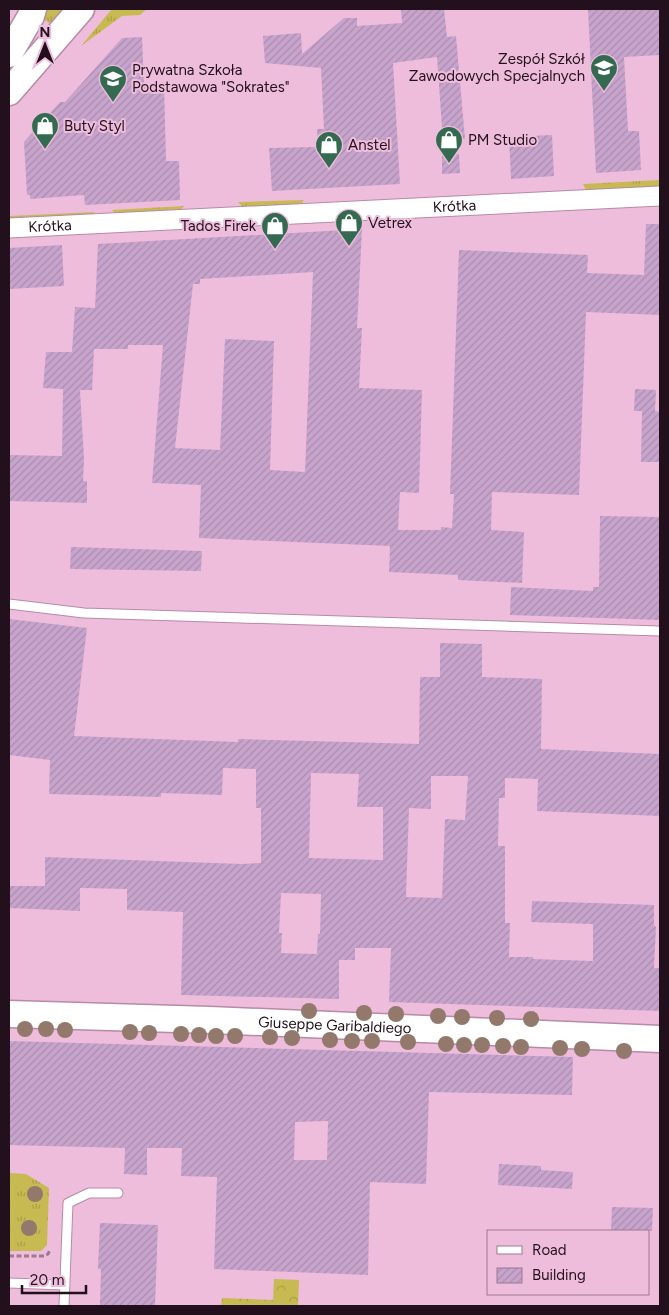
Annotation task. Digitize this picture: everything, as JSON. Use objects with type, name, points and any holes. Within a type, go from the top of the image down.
[{"type":"street","points":[[9,54],[31,16],[33,9]]},
{"type":"street","points":[[9,92],[81,9]]},
{"type":"street","name":"Krótka","points":[[9,228],[660,196]]},
{"type":"street","name":"Giuseppe Garibaldiego","points":[[9,1014],[229,1020],[660,1039]]},
{"type":"lane","points":[[9,604],[84,613],[660,632]]},
{"type":"lane","points":[[64,1306],[68,1203],[89,1193],[118,1193]]},
{"type":"lane","points":[[9,1283],[65,1284]]},
{"type":"path","points":[[9,1256],[44,1256],[51,1249]]},
{"type":"green space","points":[[45,9],[64,9],[55,26],[41,18]]},
{"type":"green space","points":[[112,9],[147,9],[140,15],[122,16],[81,46]]},
{"type":"green space","points":[[660,180],[660,187],[586,190],[583,184]]},
{"type":"green space","points":[[304,200],[300,206],[244,208],[238,202]]},
{"type":"green space","points":[[184,206],[178,213],[118,217],[112,210]]},
{"type":"green space","points":[[95,212],[88,218],[9,221],[10,216]]},
{"type":"green space","points":[[9,1173],[26,1174],[49,1188],[47,1245],[41,1251],[9,1251]]},
{"type":"green space","points":[[274,1279],[299,1280],[298,1306],[221,1306],[222,1298],[273,1300]]},
{"type":"building","points":[[401,9],[444,9],[447,37],[456,36],[465,139],[443,141],[437,57],[393,63],[400,184],[272,191],[269,148],[318,147],[317,129],[324,129],[321,68],[265,63],[263,36],[301,33],[302,54],[344,18],[357,18],[357,26],[402,23]]},
{"type":"building","points":[[588,9],[660,9],[660,55],[624,57],[628,131],[639,131],[641,170],[596,173]]},
{"type":"building","points":[[142,37],[144,84],[164,84],[166,161],[179,161],[180,200],[85,205],[84,195],[30,199],[30,195],[27,195],[24,142],[60,102],[65,102],[122,38]]},
{"type":"building","points":[[552,135],[554,176],[511,179],[509,137]]},
{"type":"building","points":[[442,154],[459,154],[460,173],[442,174]]},
{"type":"building","points":[[646,224],[660,224],[660,315],[586,312],[579,495],[492,492],[491,530],[524,532],[522,583],[458,580],[458,575],[389,572],[390,546],[199,538],[201,485],[152,483],[163,345],[128,345],[128,349],[94,349],[92,390],[80,390],[84,459],[83,481],[87,481],[87,503],[9,501],[9,455],[62,456],[63,389],[43,388],[46,352],[72,352],[75,307],[95,308],[98,244],[362,229],[357,328],[362,328],[359,388],[422,390],[419,493],[400,492],[398,530],[441,530],[441,527],[452,528],[454,494],[450,494],[459,250],[588,255],[587,273],[644,275]],"holes":[[[313,272],[305,472],[270,470],[274,341],[225,339],[220,450],[175,448],[193,284],[200,284],[200,279]]]},
{"type":"building","points":[[62,245],[64,286],[9,289],[9,248]]},
{"type":"building","points":[[635,389],[656,390],[655,411],[660,412],[660,462],[641,462],[642,411],[634,411]]},
{"type":"building","points":[[600,516],[660,517],[660,620],[510,615],[511,587],[593,591],[593,587],[599,587]]},
{"type":"building","points":[[71,547],[202,551],[201,571],[70,569]]},
{"type":"building","points":[[9,619],[87,628],[74,736],[238,742],[238,739],[419,744],[420,677],[440,677],[440,643],[482,644],[482,677],[542,679],[541,749],[660,754],[660,816],[537,811],[538,779],[505,778],[505,798],[499,798],[498,846],[505,846],[505,923],[510,923],[509,957],[593,961],[593,924],[531,922],[532,901],[654,905],[654,925],[656,927],[654,968],[660,968],[660,1011],[389,1002],[391,948],[355,948],[355,960],[339,960],[339,999],[181,995],[183,912],[127,910],[127,889],[80,888],[80,911],[9,908],[9,886],[45,886],[45,857],[242,864],[261,863],[261,808],[256,808],[256,769],[223,768],[222,795],[161,793],[161,797],[49,794],[50,760],[9,755]],"holes":[[[311,773],[359,774],[357,807],[383,807],[383,860],[309,858]],[[431,776],[468,776],[465,820],[445,819],[442,898],[406,897],[409,808],[431,809]],[[281,893],[321,894],[320,934],[318,934],[317,954],[281,953],[282,933],[279,933]]]},
{"type":"building","points":[[9,1041],[573,1057],[572,1095],[429,1092],[426,1184],[370,1182],[368,1275],[214,1269],[217,1177],[181,1176],[182,1148],[147,1148],[147,1175],[124,1174],[125,1148],[9,1145]],"holes":[[[328,1121],[327,1160],[294,1160],[295,1122]]]},
{"type":"building","points":[[499,1164],[541,1166],[541,1170],[573,1172],[572,1189],[498,1185]]},
{"type":"building","points":[[612,1207],[653,1208],[652,1231],[611,1230]]},
{"type":"building","points":[[100,1223],[158,1225],[155,1306],[100,1306],[101,1269],[98,1269]]},
{"type":"place","name":"Zespół Szkół Zawodowych Specjalnych","points":[[604,92]]},
{"type":"place","name":"Prywatna Szkoła Podstawowa \"Sokrates\"","points":[[113,103]]},
{"type":"place","name":"Buty Styl","points":[[45,150]]},
{"type":"place","name":"PM Studio","points":[[449,164]]},
{"type":"place","name":"Anstel","points":[[329,169]]},
{"type":"place","name":"Vetrex","points":[[349,247]]},
{"type":"place","name":"Tados Firek","points":[[275,250]]}]
